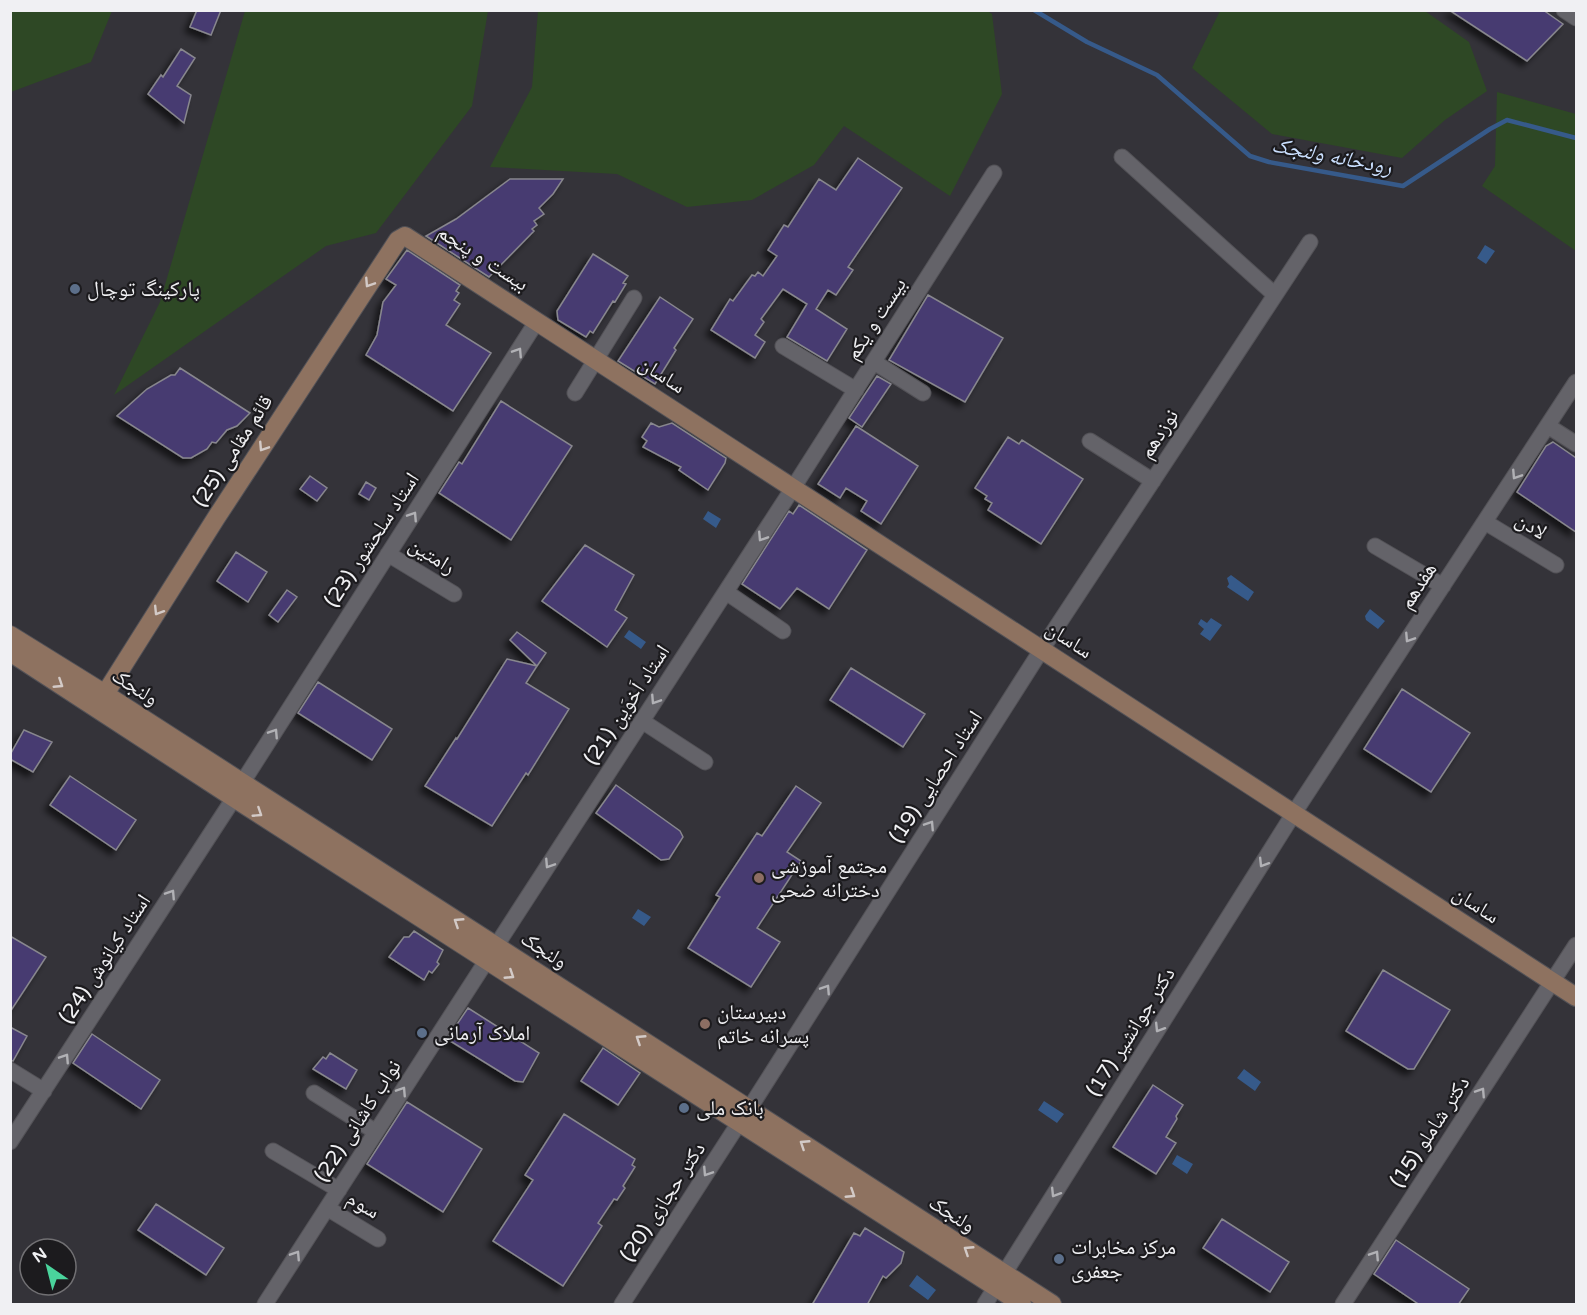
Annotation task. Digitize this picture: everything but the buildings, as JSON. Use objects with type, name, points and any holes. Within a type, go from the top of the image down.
[{"type":"street","points":[[1564,10],[1576,18]]},
{"type":"street","points":[[1122,158],[1275,295]]},
{"type":"street","name":"بیست و یکم","points":[[793,488],[994,173]]},
{"type":"street","name":"بیست و پنجم","points":[[403,236],[408,237],[537,321]]},
{"type":"street","name":"قائم مقامی (25)","points":[[105,694],[216,518],[398,240],[403,236]]},
{"type":"street","name":"نوزدهم","points":[[1042,650],[1310,242]]},
{"type":"street","points":[[575,393],[634,298]]},
{"type":"street","name":"ساسان","points":[[537,321],[1576,997]]},
{"type":"street","name":"استاد سلحشور (23)","points":[[238,790],[537,321]]},
{"type":"street","points":[[783,346],[856,390]]},
{"type":"street","points":[[874,362],[923,393]]},
{"type":"street","name":"هفدهم","points":[[1294,813],[1576,382]]},
{"type":"street","points":[[1548,426],[1576,444]]},
{"type":"street","points":[[1090,441],[1153,481]]},
{"type":"street","name":"استاد اَخوَين (21)","points":[[491,953],[793,488]]},
{"type":"street","name":"لادن","points":[[1485,522],[1556,565]]},
{"type":"street","points":[[1375,546],[1443,586]]},
{"type":"street","name":"رامتین","points":[[388,554],[454,594]]},
{"type":"street","points":[[726,592],[783,631]]},
{"type":"street","name":"ولنجک","points":[[10,635],[105,694],[238,790]]},
{"type":"street","name":"استاد احصایی (19)","points":[[744,1116],[1042,650]]},
{"type":"street","name":"ولنجک","points":[[10,652],[238,790],[1000,1280],[1052,1305]]},
{"type":"street","points":[[642,721],[705,762]]},
{"type":"street","name":"استاد کیانوش (24)","points":[[10,1142],[238,790]]},
{"type":"street","name":"دکتر جوانشیر (17)","points":[[985,1305],[1294,813]]},
{"type":"street","name":"دکتر شاملو (15)","points":[[1343,1305],[1576,945]]},
{"type":"street","name":"نواب کاشانی (22)","points":[[265,1305],[491,953]]},
{"type":"street","points":[[10,1070],[44,1091]]},
{"type":"street","points":[[314,1093],[376,1132]]},
{"type":"street","name":"دکتر حجازی (20)","points":[[622,1305],[744,1116]]},
{"type":"street","points":[[273,1150],[339,1190]]},
{"type":"street","name":"سوم","points":[[327,1209],[378,1239]]},
{"type":"street","name":"ولنجک","points":[[1000,1280],[1022,1305]]},
{"type":"green space","points":[[11,10],[112,11],[91,62],[11,92]]},
{"type":"green space","points":[[986,10],[992,14],[1002,94],[950,196],[844,126],[814,165],[752,200],[687,207],[617,174],[490,167],[532,87],[538,11]]},
{"type":"green space","points":[[245,11],[488,11],[472,106],[376,233],[326,246],[114,395],[160,302]]},
{"type":"green space","points":[[1220,11],[1425,11],[1469,42],[1487,91],[1445,120],[1402,158],[1272,134],[1192,68]]},
{"type":"green space","points":[[1497,92],[1576,114],[1576,251],[1482,186],[1495,166]]},
{"type":"water","points":[[1485,245],[1495,251],[1486,264],[1477,258]]},
{"type":"water","points":[[708,511],[721,519],[716,528],[703,519]]},
{"type":"water","points":[[1231,575],[1254,592],[1248,601],[1227,587],[1229,584],[1227,578]]},
{"type":"water","points":[[1370,609],[1385,621],[1378,629],[1366,620],[1365,616]]},
{"type":"water","points":[[1211,618],[1222,625],[1210,641],[1200,634],[1204,629],[1198,624],[1201,619],[1207,623]]},
{"type":"water","points":[[629,630],[646,642],[641,649],[624,637]]},
{"type":"water","points":[[638,909],[651,917],[644,926],[632,918]]},
{"type":"water","points":[[1244,1069],[1261,1082],[1255,1091],[1237,1078]]},
{"type":"water","points":[[1044,1101],[1064,1114],[1057,1123],[1038,1110]]},
{"type":"water","points":[[1177,1155],[1193,1164],[1187,1174],[1172,1164]]},
{"type":"water","points":[[917,1275],[936,1290],[928,1300],[909,1286]]},
{"type":"waterway","name":"رودخانه ولنجک","points":[[1034,10],[1087,42],[1157,75],[1250,156],[1269,162],[1403,186],[1507,120],[1576,138]]},
{"type":"place","name":"پارکینگ توچال","points":[[75,289]]},
{"type":"place","name":"مجتمع آموزشی دخترانه ضحی","points":[[759,878]]},
{"type":"place","name":"دبیرستان پسرانه خاتم","points":[[705,1024]]},
{"type":"place","name":"املاک آرمانی","points":[[422,1033]]},
{"type":"place","name":"بانک ملی","points":[[684,1108]]},
{"type":"place","name":"مرکز مخابرات جعفری","points":[[1059,1259]]}]
